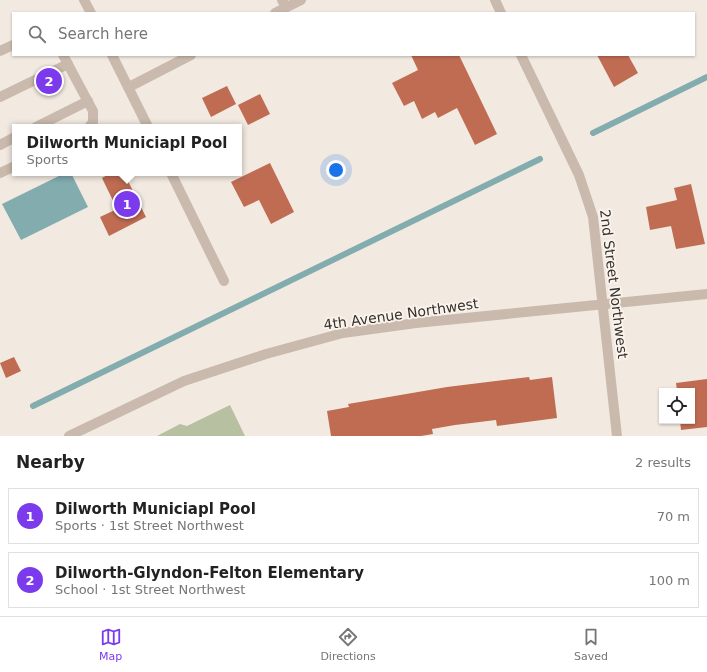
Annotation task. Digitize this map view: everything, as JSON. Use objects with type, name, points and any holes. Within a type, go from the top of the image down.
[{"type":"street","points":[[84,0],[90,12]]},
{"type":"street","points":[[276,12],[284,4],[301,0]]},
{"type":"street","points":[[495,0],[501,12]]},
{"type":"street","points":[[0,51],[12,45]]},
{"type":"street","points":[[113,56],[147,124]]},
{"type":"street","points":[[129,87],[190,56]]},
{"type":"street","name":"2nd Street Northwest","points":[[521,56],[579,175],[591,210],[617,436]]},
{"type":"street","points":[[0,97],[66,59],[93,111],[93,122],[91,124]]},
{"type":"street","points":[[42,124],[88,101]]},
{"type":"street","points":[[0,145],[12,139]]},
{"type":"street","points":[[0,173],[12,167]]},
{"type":"street","points":[[172,176],[224,281]]},
{"type":"street","name":"4th Avenue Northwest","points":[[69,436],[184,381],[266,354],[343,333],[707,294]]},
{"type":"green space","points":[[230,405],[245,436],[157,436],[180,424],[187,426]]},
{"type":"water","points":[[59,176],[72,176],[88,207],[21,240],[2,204]]},
{"type":"building","points":[[411,56],[459,56],[497,134],[475,145],[457,108],[438,118],[435,112],[422,119],[414,101],[404,106],[392,83],[418,70]]},
{"type":"building","points":[[598,56],[629,56],[638,73],[614,87]]},
{"type":"building","points":[[227,86],[236,104],[211,117],[202,98]]},
{"type":"building","points":[[260,94],[270,114],[248,125],[238,105]]},
{"type":"building","points":[[270,163],[294,212],[271,224],[259,200],[244,207],[231,182]]},
{"type":"building","points":[[106,176],[126,176],[146,217],[109,236],[100,217],[117,209],[102,178]]},
{"type":"building","points":[[691,184],[705,244],[676,249],[671,226],[650,230],[646,207],[677,200],[674,188]]},
{"type":"building","points":[[14,357],[21,371],[6,378],[0,363]]},
{"type":"building","points":[[529,377],[530,380],[552,377],[557,418],[497,426],[496,420],[455,425],[432,429],[433,434],[421,436],[331,436],[327,411],[349,407],[348,404],[447,387]]},
{"type":"building","points":[[707,379],[707,427],[681,430],[680,424],[695,424],[695,388],[677,388],[676,383]]},
{"type":"waterway","points":[[593,133],[707,77]]},
{"type":"waterway","points":[[33,406],[540,159]]},
{"type":"place","name":"Dilworth-Glyndon-Felton Elementary","points":[[49,81]]},
{"type":"place","name":"Dilworth Municiapl Pool","points":[[127,204]]}]
